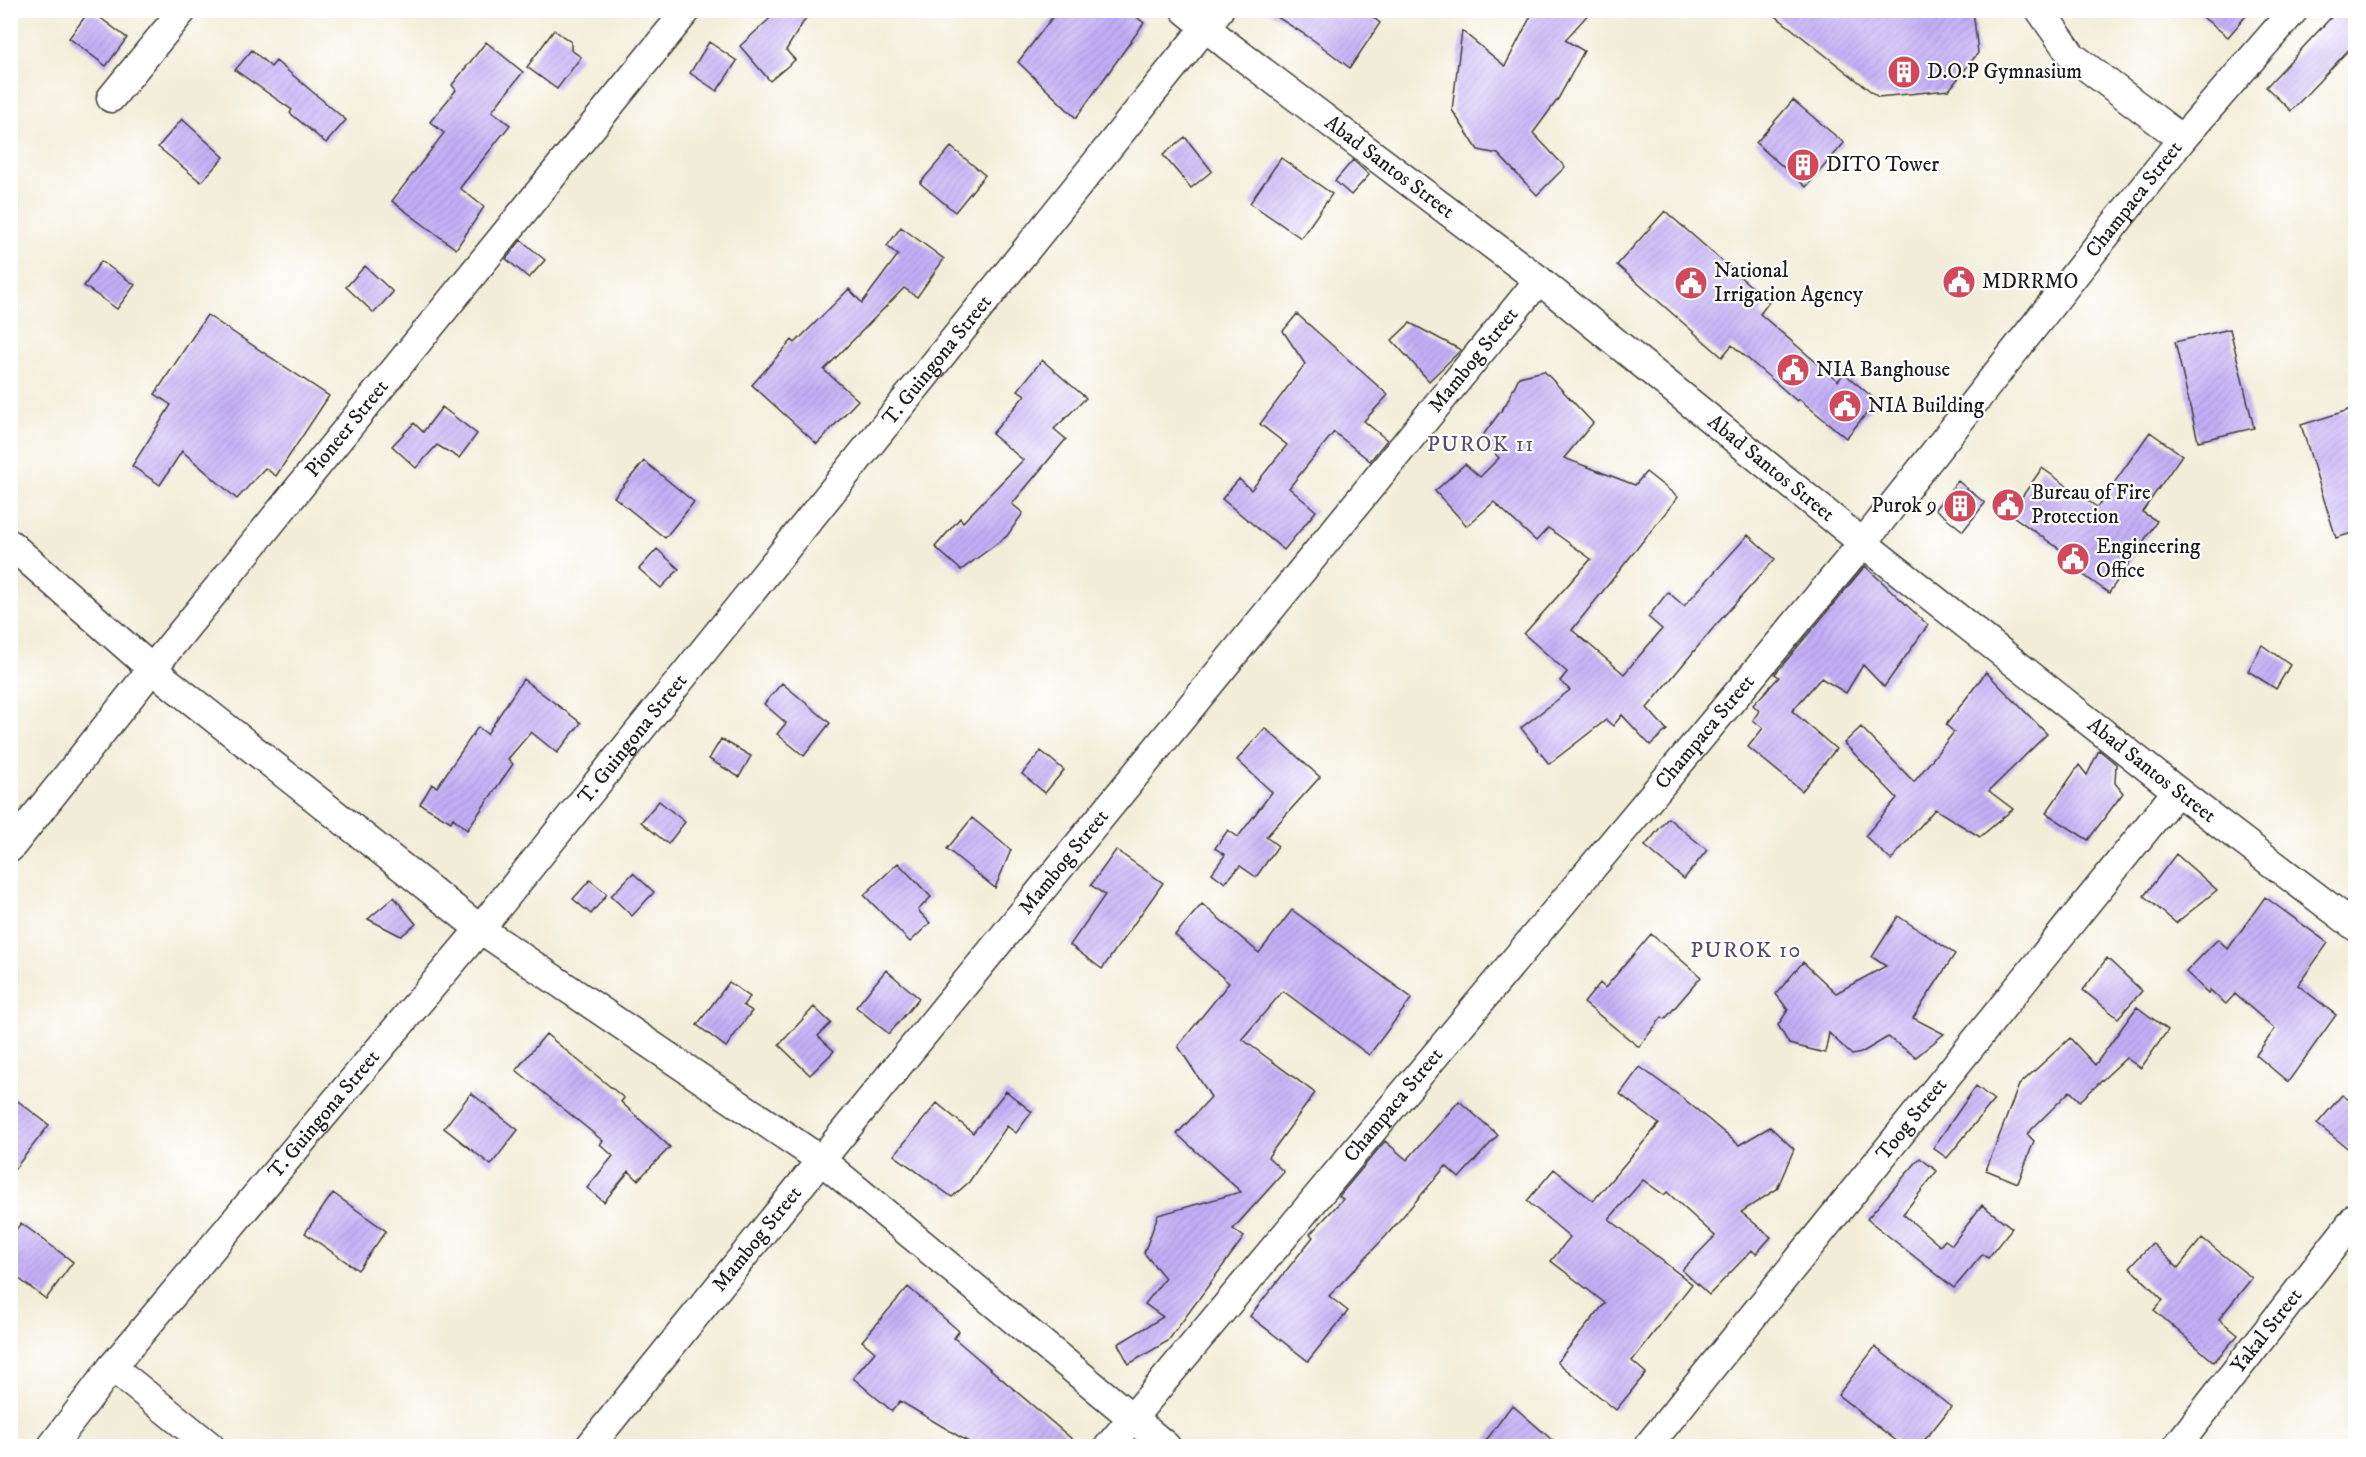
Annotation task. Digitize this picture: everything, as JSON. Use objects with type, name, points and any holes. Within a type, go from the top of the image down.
[{"type":"street","points":[[111,98],[183,10]]},
{"type":"street","name":"Pioneer Street","points":[[10,848],[152,669],[687,10]]},
{"type":"street","points":[[2040,10],[2072,56],[2182,139]]},
{"type":"street","name":"Champaca Street","points":[[1109,1446],[1863,543],[2182,139],[2294,10]]},
{"type":"street","name":"Abad Santos Street","points":[[1203,16],[1539,280],[1863,543],[2177,791],[2355,927]]},
{"type":"street","name":"T. Guingona Street","points":[[52,1446],[112,1367],[480,929],[1203,16]]},
{"type":"street","name":"Mambog Street","points":[[590,1446],[820,1160],[1539,280]]},
{"type":"street","points":[[10,544],[152,669],[480,929],[820,1160],[1166,1446]]},
{"type":"street","name":"Toog Street","points":[[1648,1446],[2177,791]]},
{"type":"street","name":"Yakal Street","points":[[2177,1446],[2355,1217]]},
{"type":"street","points":[[112,1367],[210,1446]]},
{"type":"building","points":[[90,10],[127,38],[106,66],[69,38]]},
{"type":"building","points":[[779,10],[811,10],[786,50],[795,60],[770,81],[740,46]]},
{"type":"building","points":[[1058,10],[1128,10],[1144,23],[1076,118],[1018,62]]},
{"type":"building","points":[[1266,10],[1364,10],[1380,23],[1350,68],[1312,39]]},
{"type":"building","points":[[1534,10],[1592,10],[1565,40],[1584,51],[1558,99],[1533,133],[1565,167],[1537,195],[1498,154],[1478,150],[1452,110],[1462,31],[1505,66]]},
{"type":"building","name":"D.O.P Gymnasium","points":[[1768,10],[1973,10],[1978,53],[1949,90],[1878,97]]},
{"type":"building","points":[[2194,10],[2251,10],[2228,37]]},
{"type":"building","points":[[2338,10],[2355,10],[2355,43],[2291,111],[2266,87]]},
{"type":"building","points":[[554,30],[571,42],[571,50],[581,57],[557,89],[527,67]]},
{"type":"building","points":[[486,42],[523,72],[492,111],[510,125],[460,188],[484,207],[456,249],[392,201],[444,133],[430,122],[456,90],[452,85]]},
{"type":"building","points":[[709,42],[737,61],[717,91],[690,73]]},
{"type":"building","points":[[252,50],[271,67],[276,61],[346,120],[326,143],[290,113],[292,110],[235,70]]},
{"type":"building","name":"DITO Tower","points":[[1793,100],[1844,143],[1806,187],[1756,143]]},
{"type":"building","points":[[182,119],[224,157],[201,182],[158,147]]},
{"type":"building","points":[[1185,137],[1212,171],[1191,188],[1163,155]]},
{"type":"building","points":[[951,147],[985,175],[955,212],[920,183]]},
{"type":"building","points":[[1281,158],[1332,194],[1301,238],[1250,203]]},
{"type":"building","points":[[1353,160],[1369,175],[1351,195],[1335,181]]},
{"type":"building","points":[[1665,211],[1769,302],[1760,314],[1838,381],[1844,373],[1877,401],[1846,438],[1799,399],[1797,401],[1732,345],[1722,357],[1617,265]]},
{"type":"building","points":[[901,227],[944,259],[917,297],[904,288],[824,370],[858,400],[817,444],[752,385],[792,340],[795,343],[849,289],[862,303],[898,255],[887,246]]},
{"type":"building","points":[[521,240],[545,260],[529,278],[506,259]]},
{"type":"building","points":[[101,261],[135,285],[117,309],[84,286]]},
{"type":"building","points":[[365,266],[393,292],[374,313],[346,287]]},
{"type":"building","points":[[1297,314],[1388,395],[1364,421],[1387,440],[1370,461],[1334,432],[1289,488],[1316,511],[1284,550],[1222,499],[1239,479],[1251,490],[1287,445],[1260,424],[1305,364],[1283,331]]},
{"type":"building","points":[[207,315],[329,396],[276,476],[265,468],[237,499],[182,451],[160,485],[132,466],[171,405],[155,394]]},
{"type":"building","points":[[1410,323],[1461,350],[1429,381],[1392,340]]},
{"type":"building","points":[[2230,329],[2254,428],[2198,441],[2175,342]]},
{"type":"building","points":[[1042,360],[1086,398],[1054,429],[1066,439],[1012,504],[1023,513],[1007,536],[961,570],[935,547],[960,518],[963,522],[1023,460],[992,434],[1025,395],[1018,390]]},
{"type":"building","points":[[1544,371],[1593,423],[1564,458],[1635,485],[1646,472],[1678,497],[1572,630],[1624,674],[1662,629],[1648,617],[1668,592],[1684,606],[1748,535],[1775,559],[1714,627],[1647,708],[1667,730],[1650,745],[1622,715],[1613,726],[1606,720],[1549,764],[1521,728],[1570,690],[1560,681],[1567,672],[1524,634],[1591,559],[1548,528],[1536,541],[1494,502],[1467,526],[1435,491],[1465,464],[1480,477],[1499,458],[1481,438],[1506,404],[1519,377]]},
{"type":"building","points":[[442,407],[477,434],[459,458],[437,445],[416,468],[392,446],[414,423],[423,432]]},
{"type":"building","points":[[2355,408],[2355,532],[2336,538],[2301,425]]},
{"type":"building","points":[[2150,432],[2182,455],[2142,512],[2157,521],[2109,593],[2068,564],[2072,558],[2010,514],[2042,468],[2097,507]]},
{"type":"building","points":[[644,461],[694,502],[665,538],[614,497]]},
{"type":"building","name":"Purok 9","points":[[1958,481],[1985,503],[1963,531],[1935,509]]},
{"type":"building","points":[[657,549],[679,569],[661,588],[639,569]]},
{"type":"building","points":[[1865,566],[1928,625],[1884,687],[1863,665],[1846,693],[1821,678],[1792,711],[1836,749],[1802,791],[1748,747],[1763,728],[1753,720],[1759,711],[1753,705],[1779,677],[1775,674]]},
{"type":"building","points":[[2262,645],[2290,665],[2276,689],[2248,671]]},
{"type":"building","points":[[1986,672],[2047,734],[1989,791],[2013,809],[1980,837],[1935,809],[1891,860],[1865,836],[1897,798],[1844,743],[1861,727],[1914,782],[1954,732],[1946,725]]},
{"type":"building","points":[[523,679],[581,723],[557,753],[531,732],[508,759],[513,764],[467,830],[453,818],[451,822],[420,804],[432,784],[437,787],[478,727],[487,734]]},
{"type":"building","points":[[782,683],[830,723],[804,756],[777,734],[786,723],[764,704]]},
{"type":"building","points":[[1265,728],[1320,777],[1266,837],[1278,846],[1256,877],[1240,866],[1225,883],[1212,873],[1225,855],[1215,848],[1228,830],[1238,837],[1272,792],[1237,760]]},
{"type":"building","points":[[721,739],[751,756],[739,777],[709,759]]},
{"type":"building","points":[[2099,750],[2116,764],[2115,783],[2123,793],[2088,840],[2046,813],[2079,765],[2087,775]]},
{"type":"building","points":[[1041,751],[1064,770],[1045,793],[1022,774]]},
{"type":"building","points":[[659,801],[685,822],[668,844],[641,822]]},
{"type":"building","points":[[972,818],[1011,850],[995,888],[947,849]]},
{"type":"building","points":[[1668,818],[1707,850],[1684,879],[1645,846]]},
{"type":"building","points":[[1116,850],[1163,883],[1102,969],[1070,945],[1105,895],[1091,885]]},
{"type":"building","points":[[2176,854],[2217,890],[2176,923],[2144,896]]},
{"type":"building","points":[[898,863],[931,897],[918,910],[930,923],[910,942],[864,895]]},
{"type":"building","points":[[633,873],[654,892],[632,916],[611,896]]},
{"type":"building","points":[[590,880],[607,894],[591,914],[573,899]]},
{"type":"building","points":[[394,897],[416,924],[401,936],[368,919]]},
{"type":"building","points":[[2265,897],[2328,943],[2298,985],[2336,1015],[2288,1082],[2256,1055],[2275,1029],[2235,994],[2226,1004],[2210,990],[2208,993],[2186,972],[2218,939],[2228,949]]},
{"type":"building","points":[[1202,904],[1259,953],[1292,910],[1412,998],[1369,1055],[1283,991],[1242,1039],[1315,1093],[1268,1157],[1284,1172],[1233,1229],[1244,1237],[1168,1341],[1129,1364],[1118,1344],[1163,1317],[1145,1304],[1165,1278],[1144,1253],[1158,1215],[1241,1192],[1177,1134],[1211,1097],[1178,1046],[1229,983],[1175,935]]},
{"type":"building","points":[[1898,916],[1955,954],[1913,1018],[1944,1034],[1916,1057],[1888,1037],[1861,1053],[1852,1055],[1829,1033],[1825,1053],[1789,1044],[1778,1025],[1788,1010],[1776,994],[1803,962],[1836,993],[1886,966],[1872,957]]},
{"type":"building","points":[[1651,934],[1701,977],[1665,1019],[1662,1017],[1639,1047],[1584,1003],[1600,983],[1605,988]]},
{"type":"building","points":[[2107,958],[2142,991],[2118,1018],[2083,990]]},
{"type":"building","points":[[886,970],[919,998],[889,1034],[856,1007]]},
{"type":"building","points":[[729,982],[750,997],[743,1005],[752,1011],[726,1047],[697,1025]]},
{"type":"building","points":[[814,1007],[831,1023],[818,1036],[834,1051],[810,1075],[779,1045]]},
{"type":"building","points":[[2137,1007],[2168,1030],[2141,1068],[2126,1058],[2080,1101],[2070,1091],[2027,1134],[2034,1141],[2018,1183],[1986,1170],[2019,1085],[2070,1038],[2095,1065]]},
{"type":"building","points":[[546,1034],[624,1098],[621,1102],[670,1147],[638,1180],[629,1171],[604,1202],[587,1188],[613,1156],[600,1144],[603,1141],[516,1070]]},
{"type":"building","points":[[1640,1067],[1684,1099],[1739,1145],[1770,1127],[1794,1149],[1777,1189],[1741,1212],[1771,1237],[1756,1254],[1752,1250],[1709,1295],[1682,1270],[1715,1236],[1667,1192],[1664,1195],[1643,1180],[1609,1219],[1692,1284],[1632,1361],[1646,1373],[1616,1410],[1557,1362],[1605,1303],[1551,1261],[1570,1237],[1527,1201],[1554,1169],[1593,1201],[1659,1124],[1620,1094]]},
{"type":"building","points":[[1976,1086],[1994,1100],[1947,1158],[1933,1148]]},
{"type":"building","points":[[1006,1091],[1032,1112],[1016,1133],[1007,1126],[969,1182],[952,1197],[894,1155],[937,1103],[973,1133]]},
{"type":"building","points":[[471,1093],[518,1130],[491,1165],[444,1128]]},
{"type":"building","points":[[10,1095],[49,1125],[10,1175]]},
{"type":"building","points":[[2342,1095],[2355,1104],[2355,1154],[2317,1124]]},
{"type":"building","points":[[1459,1101],[1498,1135],[1459,1178],[1446,1166],[1386,1236],[1329,1296],[1348,1311],[1308,1361],[1250,1316],[1313,1237],[1310,1234],[1343,1199],[1339,1196],[1385,1141],[1407,1160]]},
{"type":"building","points":[[1920,1158],[1937,1171],[1903,1214],[1940,1246],[1945,1240],[1952,1245],[1982,1205],[2012,1228],[1988,1258],[1983,1254],[1954,1288],[1867,1219]]},
{"type":"building","points":[[333,1193],[386,1231],[358,1270],[305,1233]]},
{"type":"building","points":[[21,1223],[73,1262],[46,1299],[10,1272],[10,1238]]},
{"type":"building","points":[[2202,1238],[2252,1278],[2219,1319],[2238,1335],[2214,1362],[2154,1310],[2163,1300],[2130,1267],[2152,1243],[2178,1268]]},
{"type":"building","points":[[908,1287],[959,1331],[954,1338],[1080,1446],[975,1446],[900,1401],[892,1411],[853,1378],[875,1352],[862,1341]]},
{"type":"building","points":[[1875,1347],[1951,1407],[1920,1446],[1903,1446],[1838,1395]]},
{"type":"building","points":[[1512,1405],[1559,1446],[1482,1446]]},
{"type":"place","name":"D.O.P Gymnasium","points":[[1904,72]]},
{"type":"place","name":"DITO Tower","points":[[1803,165]]},
{"type":"place","name":"MDRRMO","points":[[1959,282]]},
{"type":"place","name":"National Irrigation Agency","points":[[1691,283]]},
{"type":"place","name":"NIA Banghouse","points":[[1793,370]]},
{"type":"place","name":"NIA Building","points":[[1845,406]]},
{"type":"place","name":"Bureau of Fire Protection","points":[[2008,505]]},
{"type":"place","name":"Purok 9","points":[[1960,506]]},
{"type":"place","name":"Engineering Office","points":[[2073,559]]},
{"type":"district","name":"PUROK 11","points":[[1481,444]]},
{"type":"district","name":"PUROK 10","points":[[1746,950]]}]
